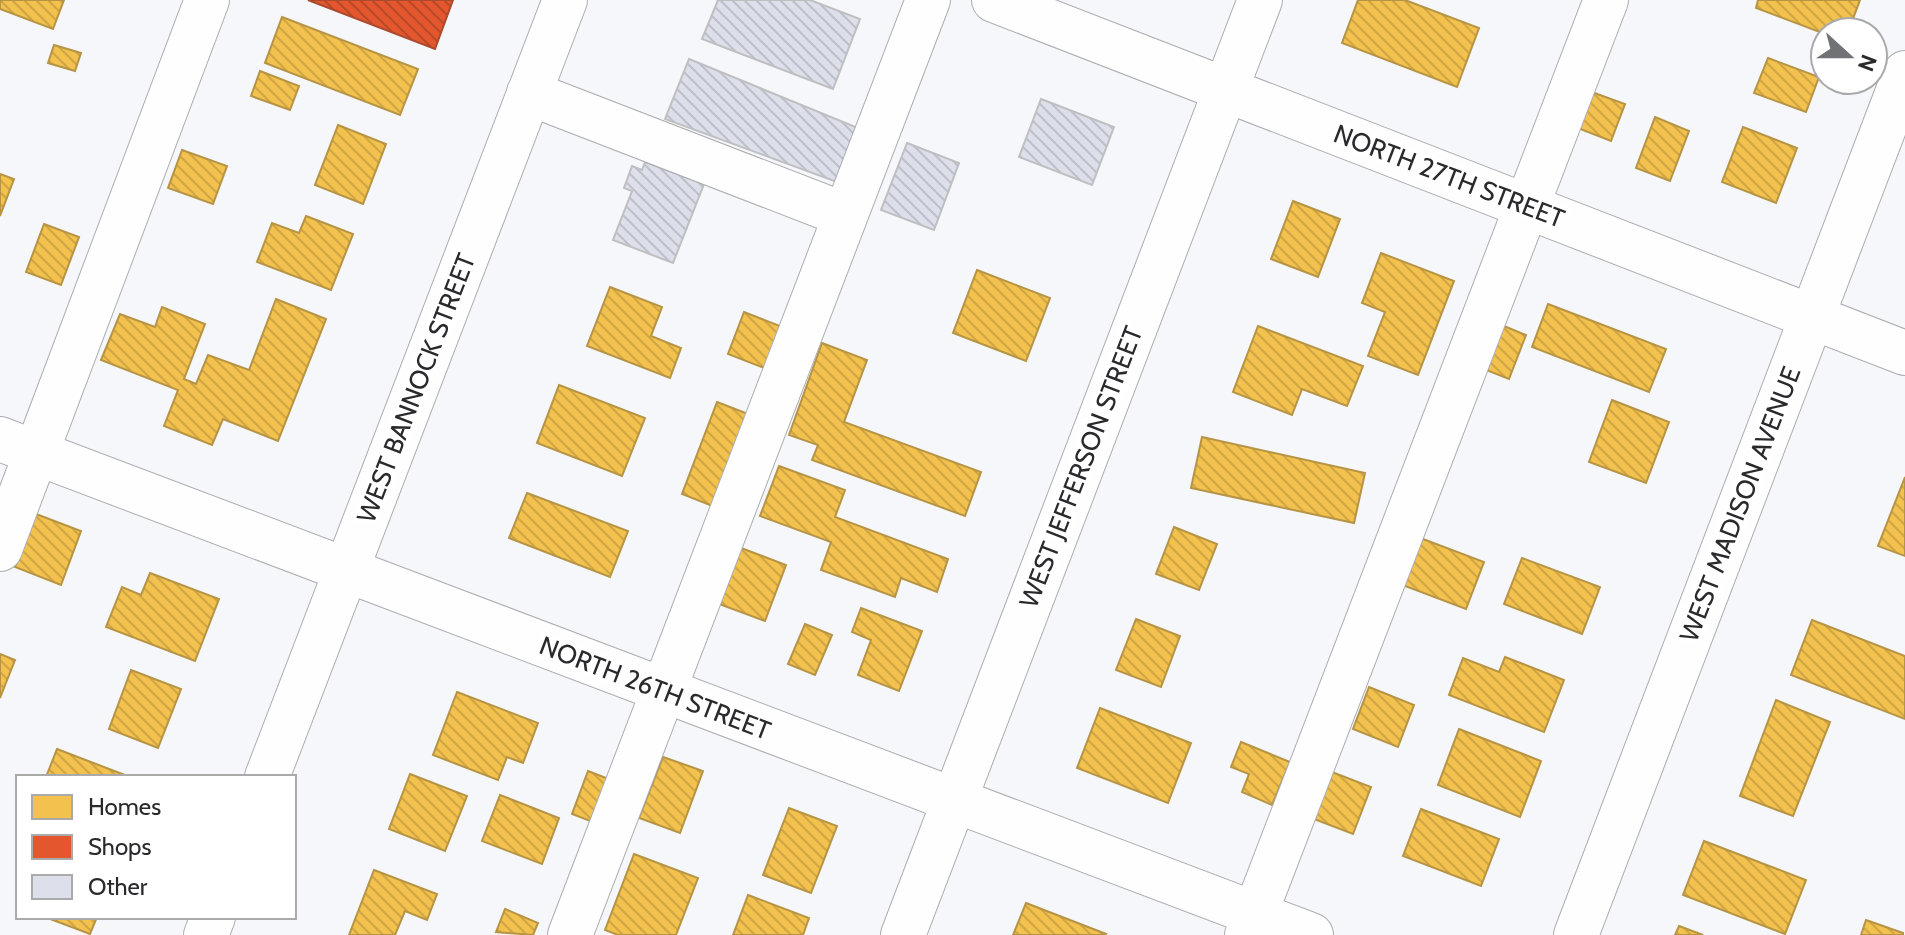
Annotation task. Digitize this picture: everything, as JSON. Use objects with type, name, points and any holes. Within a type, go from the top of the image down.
[{"type":"street","points":[[0,549],[19,446],[207,0]]},
{"type":"street","name":"WEST BANNOCK STREET","points":[[268,775],[565,0]]},
{"type":"street","points":[[570,935],[928,0]]},
{"type":"street","name":"NORTH 27TH STREET","points":[[994,0],[1905,353]]},
{"type":"street","name":"WEST JEFFERSON STREET","points":[[903,935],[1260,0]]},
{"type":"street","points":[[1252,924],[1606,0]]},
{"type":"street","name":"WEST MADISON AVENUE","points":[[1576,935],[1905,73]]},
{"type":"street","points":[[529,93],[845,215]]},
{"type":"street","name":"NORTH 26TH STREET","points":[[19,446],[954,801],[1252,924],[1311,935]]},
{"type":"building: Homes","points":[[0,0],[64,0],[53,29],[0,9]]},
{"type":"building: Homes","points":[[1358,0],[1405,0],[1479,28],[1457,87],[1342,43]]},
{"type":"building: Homes","points":[[1758,0],[1860,0],[1854,16],[1809,16],[1809,28],[1756,8]]},
{"type":"building: Homes","points":[[282,17],[418,69],[400,115],[265,63]]},
{"type":"building: Homes","points":[[54,45],[81,53],[75,71],[48,63]]},
{"type":"building: Homes","points":[[1768,58],[1809,73],[1809,96],[1812,96],[1806,112],[1754,93]]},
{"type":"building: Homes","points":[[260,71],[299,86],[290,110],[251,96]]},
{"type":"building: Homes","points":[[1589,91],[1625,104],[1611,141],[1575,127]]},
{"type":"building: Homes","points":[[1655,117],[1689,131],[1670,181],[1636,168]]},
{"type":"building: Homes","points":[[338,125],[386,144],[363,204],[315,185]]},
{"type":"building: Homes","points":[[1743,127],[1797,148],[1776,203],[1722,182]]},
{"type":"building: Homes","points":[[182,150],[227,166],[213,204],[168,188]]},
{"type":"building: Homes","points":[[0,174],[14,179],[0,216]]},
{"type":"building: Homes","points":[[1293,201],[1340,219],[1318,277],[1271,259]]},
{"type":"building: Homes","points":[[306,216],[353,234],[331,290],[257,262],[272,223],[299,233]]},
{"type":"building: Homes","points":[[44,224],[79,237],[61,285],[26,272]]},
{"type":"building: Homes","points":[[1381,253],[1454,281],[1418,375],[1368,356],[1385,312],[1362,303]]},
{"type":"building: Homes","points":[[977,270],[1050,298],[1026,361],[953,333]]},
{"type":"building: Homes","points":[[610,287],[662,307],[651,336],[681,348],[670,378],[587,346]]},
{"type":"building: Homes","points":[[276,299],[326,319],[278,441],[223,419],[212,445],[164,426],[178,390],[101,360],[120,314],[155,327],[162,307],[205,324],[184,379],[196,384],[208,355],[249,370]]},
{"type":"building: Homes","points":[[1548,304],[1666,349],[1649,392],[1532,347]]},
{"type":"building: Homes","points":[[744,312],[785,328],[769,370],[728,354]]},
{"type":"building: Homes","points":[[1499,324],[1526,335],[1509,379],[1481,368]]},
{"type":"building: Homes","points":[[1258,326],[1363,366],[1347,406],[1302,389],[1292,415],[1233,392]]},
{"type":"building: Homes","points":[[822,343],[867,360],[844,422],[981,472],[965,516],[812,460],[818,445],[789,435]]},
{"type":"building: Homes","points":[[559,385],[645,418],[622,476],[537,443]]},
{"type":"building: Homes","points":[[1612,400],[1669,422],[1646,483],[1589,462]]},
{"type":"building: Homes","points":[[717,402],[756,417],[720,509],[682,494]]},
{"type":"building: Homes","points":[[1202,437],[1365,473],[1354,523],[1191,488]]},
{"type":"building: Homes","points":[[779,466],[845,490],[835,517],[948,559],[937,592],[901,578],[895,597],[821,570],[831,542],[760,516]]},
{"type":"building: Homes","points":[[1905,477],[1905,556],[1878,546]]},
{"type":"building: Homes","points":[[527,493],[628,531],[610,577],[509,538]]},
{"type":"building: Homes","points":[[36,514],[81,531],[61,585],[15,567]]},
{"type":"building: Homes","points":[[1174,527],[1217,544],[1199,590],[1156,574]]},
{"type":"building: Homes","points":[[1415,536],[1484,562],[1466,609],[1397,583]]},
{"type":"building: Homes","points":[[741,548],[786,565],[765,621],[719,604]]},
{"type":"building: Homes","points":[[1522,558],[1600,587],[1582,634],[1504,604]]},
{"type":"building: Homes","points":[[150,573],[219,599],[195,661],[106,627],[122,587],[141,595]]},
{"type":"building: Homes","points":[[861,608],[922,631],[899,691],[858,675],[871,640],[852,632]]},
{"type":"building: Homes","points":[[1136,619],[1180,636],[1161,687],[1116,670]]},
{"type":"building: Homes","points":[[1812,620],[1905,656],[1905,719],[1791,675]]},
{"type":"building: Homes","points":[[805,624],[832,635],[815,675],[788,664]]},
{"type":"building: Homes","points":[[0,654],[15,660],[0,698]]},
{"type":"building: Homes","points":[[1505,657],[1564,680],[1544,732],[1449,695],[1463,658],[1499,672]]},
{"type":"building: Homes","points":[[131,670],[181,689],[158,748],[109,729]]},
{"type":"building: Homes","points":[[1369,687],[1414,705],[1398,747],[1353,729]]},
{"type":"building: Homes","points":[[457,692],[538,723],[523,763],[507,757],[498,780],[433,755]]},
{"type":"building: Homes","points":[[1776,700],[1830,722],[1793,816],[1740,796]]},
{"type":"building: Homes","points":[[1100,708],[1191,743],[1168,803],[1077,768]]},
{"type":"building: Homes","points":[[1459,729],[1541,761],[1520,817],[1438,785]]},
{"type":"building: Homes","points":[[1241,742],[1290,762],[1272,805],[1242,792],[1249,774],[1231,767]]},
{"type":"building: Homes","points":[[57,749],[125,775],[47,775]]},
{"type":"building: Homes","points":[[663,757],[703,771],[680,833],[639,818]]},
{"type":"building: Homes","points":[[1324,769],[1371,787],[1353,834],[1306,816]]},
{"type":"building: Homes","points":[[588,771],[614,781],[598,824],[572,814]]},
{"type":"building: Homes","points":[[410,774],[467,796],[445,851],[389,829]]},
{"type":"building: Homes","points":[[500,795],[559,818],[542,864],[482,841]]},
{"type":"building: Homes","points":[[789,808],[837,826],[811,893],[763,875]]},
{"type":"building: Homes","points":[[1421,809],[1499,839],[1481,886],[1403,856]]},
{"type":"building: Homes","points":[[1704,841],[1806,880],[1785,934],[1683,895]]},
{"type":"building: Homes","points":[[634,854],[698,878],[676,935],[618,935],[605,930]]},
{"type":"building: Homes","points":[[374,870],[437,894],[427,920],[405,911],[395,935],[349,935]]},
{"type":"building: Homes","points":[[748,895],[809,918],[803,935],[733,935]]},
{"type":"building: Homes","points":[[1026,903],[1106,934],[1013,935]]},
{"type":"building: Homes","points":[[505,909],[538,923],[533,935],[496,932]]},
{"type":"building: Homes","points":[[50,919],[96,919],[90,934]]},
{"type":"building: Homes","points":[[1866,920],[1903,933],[1903,935],[1861,935]]},
{"type":"building: Homes","points":[[1679,926],[1703,935],[1675,935]]},
{"type":"building: Shops","points":[[308,0],[453,0],[435,49]]},
{"type":"building: Other","points":[[718,0],[810,0],[860,19],[833,89],[702,39]]},
{"type":"building: Other","points":[[689,59],[858,128],[837,182],[665,119]]},
{"type":"building: Other","points":[[1041,99],[1114,127],[1092,185],[1019,157]]},
{"type":"building: Other","points":[[907,143],[959,163],[934,230],[881,210]]},
{"type":"building: Other","points":[[645,162],[704,184],[673,263],[613,240],[632,191],[624,188],[632,166],[642,170]]}]
